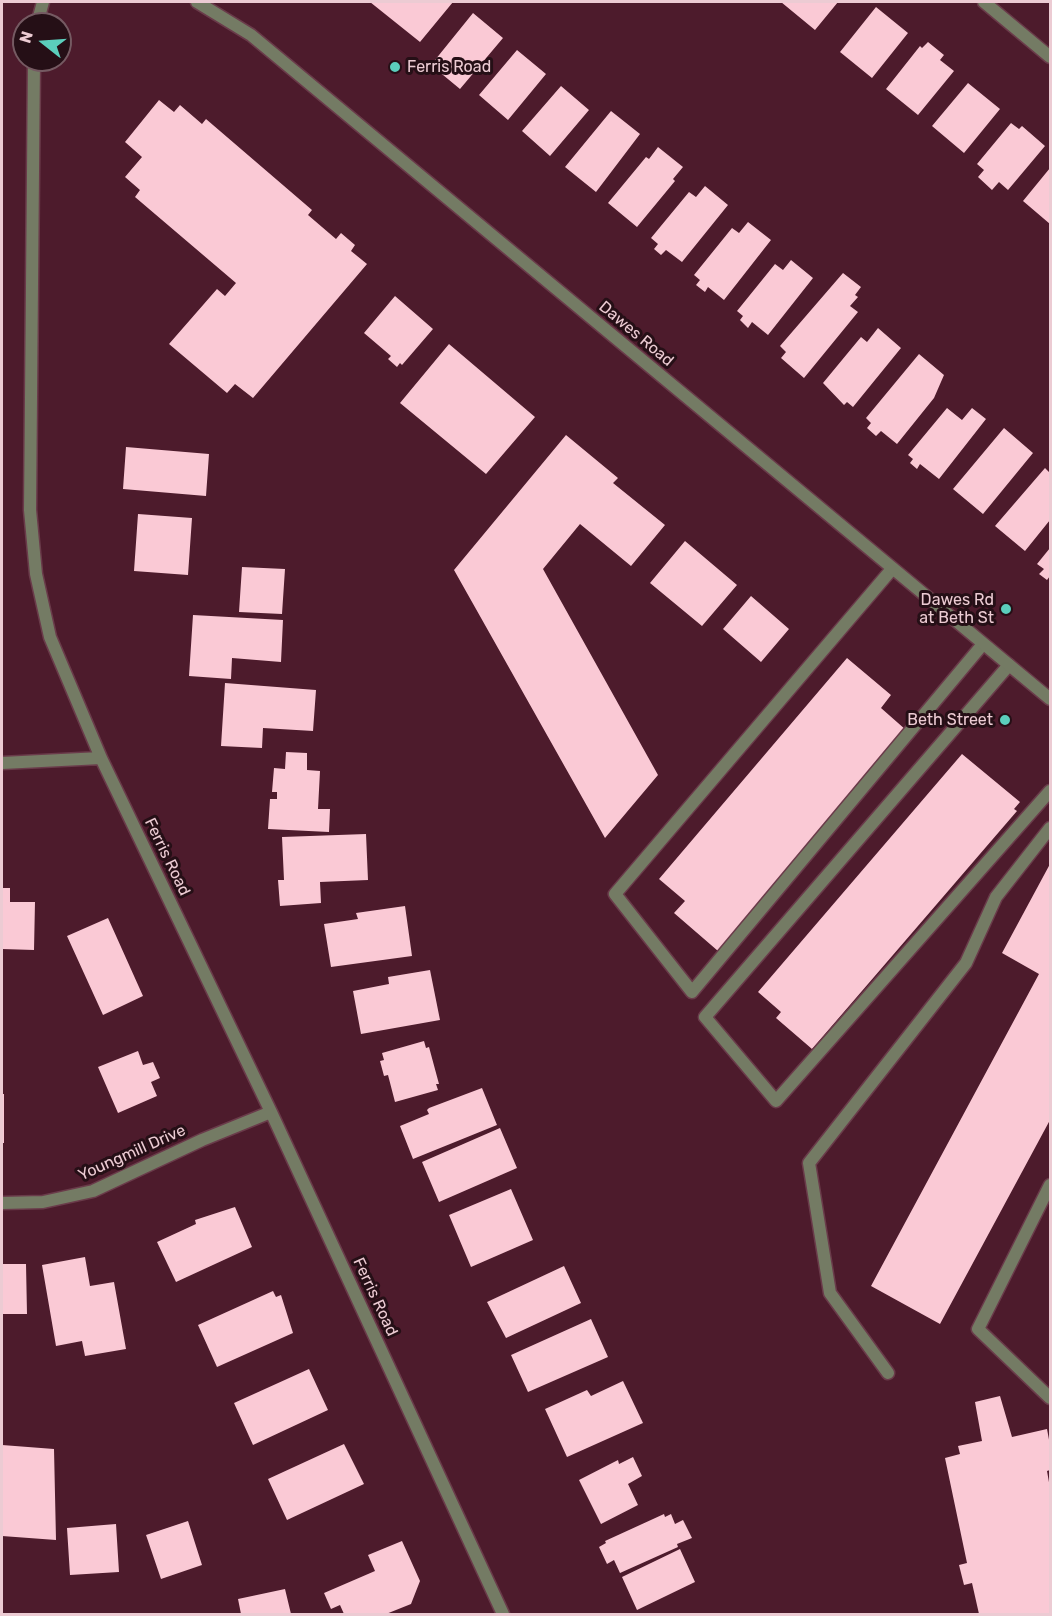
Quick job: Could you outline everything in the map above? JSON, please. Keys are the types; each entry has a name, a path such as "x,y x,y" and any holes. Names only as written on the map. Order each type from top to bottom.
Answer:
{"street":[{"name":"Dawes Road","path":"196,2 251,35 1050,699"},
{"path":"984,2 1050,57"},
{"name":"Ferris Road","path":"34,72 30,510 36,574 50,637 101,758 272,1112 503,1614"},
{"path":"892,568 615,894 692,992 983,644"},
{"path":"1009,665 705,1017 777,1101 1050,791"},
{"path":"2,763 101,758"},
{"path":"888,1373 830,1293 809,1163 966,963 996,897 1050,828"},
{"name":"Youngmill Drive","path":"2,1203 43,1202 93,1191 202,1140 272,1112"},
{"path":"1050,1185 978,1329 1050,1398"}],"building":[{"path":"370,2 453,2 420,42"},
{"path":"781,2 838,2 815,30"},
{"path":"876,7 908,33 872,78 840,52"},
{"path":"473,13 503,38 460,89 437,70 441,65 435,60"},
{"path":"928,42 944,55 940,60 954,71 918,115 886,89 920,46 922,48"},
{"path":"517,50 546,74 508,120 479,95"},
{"path":"968,83 1000,109 964,153 932,126"},
{"path":"561,86 589,110 550,156 522,131"},
{"path":"159,100 174,112 180,105 202,124 206,119 312,210 308,215 336,239 341,233 355,245 351,251 367,264 253,398 235,384 227,393 169,344 217,289 225,296 236,283 135,197 140,190 125,177 142,157 125,142"},
{"path":"611,111 640,134 596,192 565,167"},
{"path":"1011,123 1019,129 1022,126 1045,146 1008,190 999,182 992,190 978,177 984,170 977,164"},
{"path":"658,147 683,167 673,179 675,181 637,227 608,203 646,157 649,159"},
{"path":"1050,168 1050,224 1023,201"},
{"path":"705,186 728,205 682,262 666,250 661,255 654,249 658,244 651,238 689,192 696,197"},
{"path":"748,222 771,240 724,300 708,287 705,292 696,285 700,280 694,275 732,228 739,233"},
{"path":"791,260 813,278 768,335 752,322 748,328 740,320 743,316 737,311 775,264 783,270"},
{"path":"843,273 861,287 855,295 858,297 850,306 858,312 804,378 781,358 786,352 780,346"},
{"path":"395,296 433,329 402,365 400,363 397,367 388,359 391,356 364,333"},
{"path":"878,328 901,348 853,407 847,402 844,405 823,383 861,337 867,342"},
{"path":"449,344 535,417 486,474 400,403"},
{"path":"919,354 944,375 934,398 897,444 881,431 876,436 867,428 871,423 866,418"},
{"path":"947,408 962,420 972,408 986,419 939,479 920,464 917,469 910,463 913,459 908,455"},
{"path":"1004,428 1033,453 983,514 953,489"},
{"path":"566,435 618,478 613,483 665,525 631,566 580,524 543,569 658,775 605,838 454,570"},
{"path":"126,447 209,454 206,496 123,489"},
{"path":"1045,468 1050,473 1050,520 1025,551 995,526"},
{"path":"138,514 192,518 188,575 134,571"},
{"path":"685,541 737,585 702,626 650,583"},
{"path":"1050,548 1050,576 1047,580 1039,574 1044,569 1037,564"},
{"path":"242,567 285,569 282,614 239,612"},
{"path":"751,596 789,629 761,662 723,629"},
{"path":"193,615 283,620 281,662 232,658 231,679 189,676"},
{"path":"847,658 891,695 881,708 906,730 902,738 718,951 674,913 685,901 659,879"},
{"path":"225,683 316,690 313,731 263,728 262,748 221,746"},
{"path":"286,752 307,753 307,770 320,771 318,809 330,809 329,832 268,829 270,799 277,799 277,792 272,792 274,768 285,769"},
{"path":"962,754 1020,802 1014,809 1017,811 812,1049 776,1018 781,1012 758,992"},
{"path":"366,834 368,880 320,882 321,903 280,906 278,880 284,880 282,837"},
{"path":"1050,864 1050,1120 940,1324 871,1286 1039,974 1002,953"},
{"path":"2,888 10,888 10,902 35,902 34,950 2,949"},
{"path":"405,906 412,956 331,967 324,924 358,919 356,913"},
{"path":"108,918 143,996 103,1015 67,936"},
{"path":"430,970 440,1020 361,1034 353,991 389,984 388,977"},
{"path":"424,1041 426,1048 429,1047 439,1084 436,1084 438,1090 395,1102 388,1075 384,1076 380,1061 384,1060 382,1053"},
{"path":"138,1051 143,1065 153,1062 160,1078 151,1082 157,1096 118,1113 98,1067"},
{"path":"482,1088 497,1125 413,1159 400,1126 429,1114 427,1110 429,1108"},
{"path":"2,1094 4,1094 4,1143 2,1143"},
{"path":"500,1128 517,1168 439,1202 422,1162"},
{"path":"511,1189 533,1240 471,1267 449,1215"},
{"path":"235,1207 252,1247 176,1282 157,1242 196,1224 195,1220"},
{"path":"85,1257 90,1286 114,1282 126,1349 85,1356 82,1341 56,1346 42,1265"},
{"path":"2,1264 26,1264 27,1314 2,1314"},
{"path":"564,1266 581,1303 506,1338 487,1302"},
{"path":"273,1291 276,1297 281,1295 293,1333 217,1367 198,1325"},
{"path":"591,1319 608,1357 528,1392 511,1355"},
{"path":"309,1369 328,1410 253,1445 234,1403"},
{"path":"623,1381 643,1423 567,1457 545,1409 587,1390 591,1396"},
{"path":"1000,1396 1012,1437 1047,1429 1050,1445 1050,1470 1047,1471 1050,1488 1050,1614 979,1614 972,1583 964,1585 959,1565 967,1563 945,1458 960,1454 958,1446 982,1441 975,1402"},
{"path":"344,1444 364,1484 287,1520 268,1479"},
{"path":"2,1445 54,1449 56,1540 2,1536"},
{"path":"633,1457 642,1476 628,1484 638,1505 601,1524 579,1480 618,1460 619,1464"},
{"path":"664,1514 665,1517 671,1514 675,1524 683,1520 692,1538 677,1544 678,1547 620,1573 614,1560 607,1564 599,1547 606,1543 605,1541"},
{"path":"188,1521 202,1565 161,1579 146,1535"},
{"path":"116,1524 119,1572 70,1575 67,1528"},
{"path":"402,1541 420,1581 411,1604 386,1614 344,1614 340,1605 331,1609 324,1593 375,1571 368,1555"},
{"path":"680,1549 695,1582 637,1610 622,1577"},
{"path":"285,1589 291,1614 241,1614 238,1599"}],"place":[{"name":"Ferris Road","path":"395,67"},
{"name":"Dawes Rd at Beth St","path":"1006,609"},
{"name":"Beth Street","path":"1005,720"}]}
